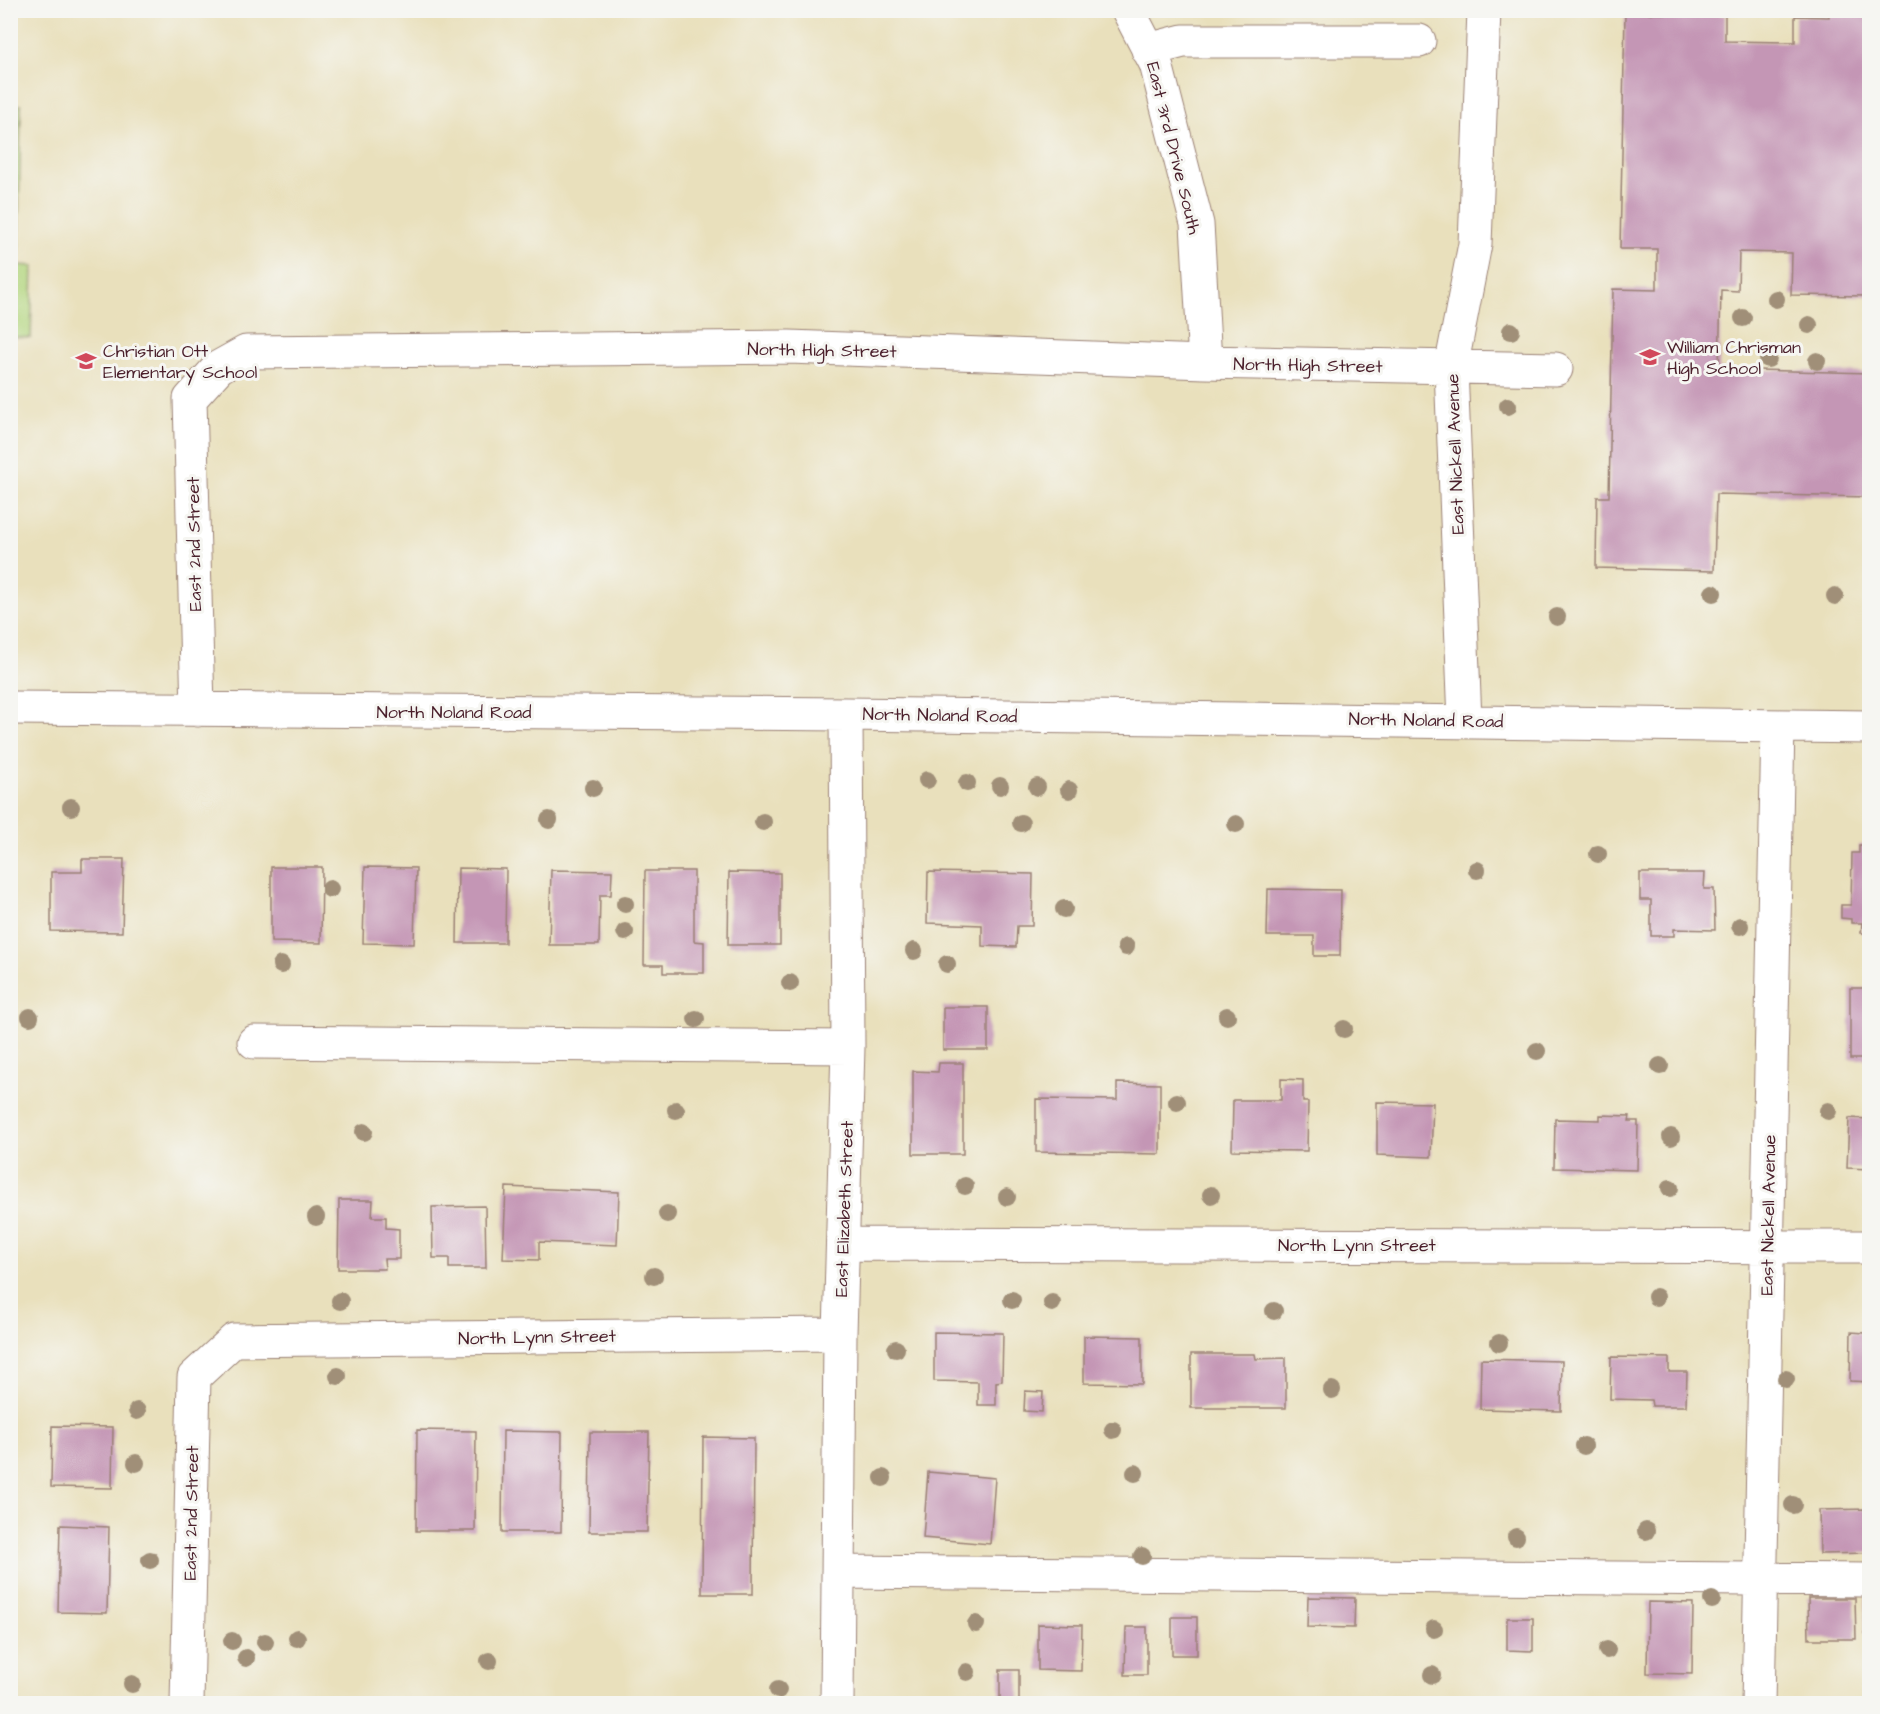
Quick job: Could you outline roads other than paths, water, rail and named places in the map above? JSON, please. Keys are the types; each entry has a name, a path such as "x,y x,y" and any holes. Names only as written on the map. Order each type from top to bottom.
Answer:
{"street":[{"name":"East 3rd Drive South","path":"1128,10 1156,64 1197,224 1205,363"},
{"name":"East Nickell Avenue","path":"1465,721 1451,368 1475,244 1484,10"},
{"path":"1148,50 1184,41 1419,41"},
{"name":"North High Street","path":"204,384 219,367 246,352 789,347 1205,363 1556,369"},
{"name":"East 2nd Street","path":"198,710 190,399 204,384"},
{"name":"North Noland Road","path":"10,708 846,714 1869,727"},
{"name":"East Elizabeth Street","path":"837,1704 840,1334 848,1047 846,714"},
{"name":"East Nickell Avenue","path":"1758,1704 1778,726"},
{"path":"254,1042 848,1047"},
{"name":"North Lynn Street","path":"844,1244 1869,1247"},
{"name":"North Lynn Street","path":"234,1340 840,1334"},
{"name":"East 2nd Street","path":"187,1704 195,1377 234,1340"},
{"path":"838,1572 1869,1580"}],"place":[{"name":"William Chrisman High School","path":"1650,357"},
{"name":"Christian Ott Elementary School","path":"86,361"}]}
